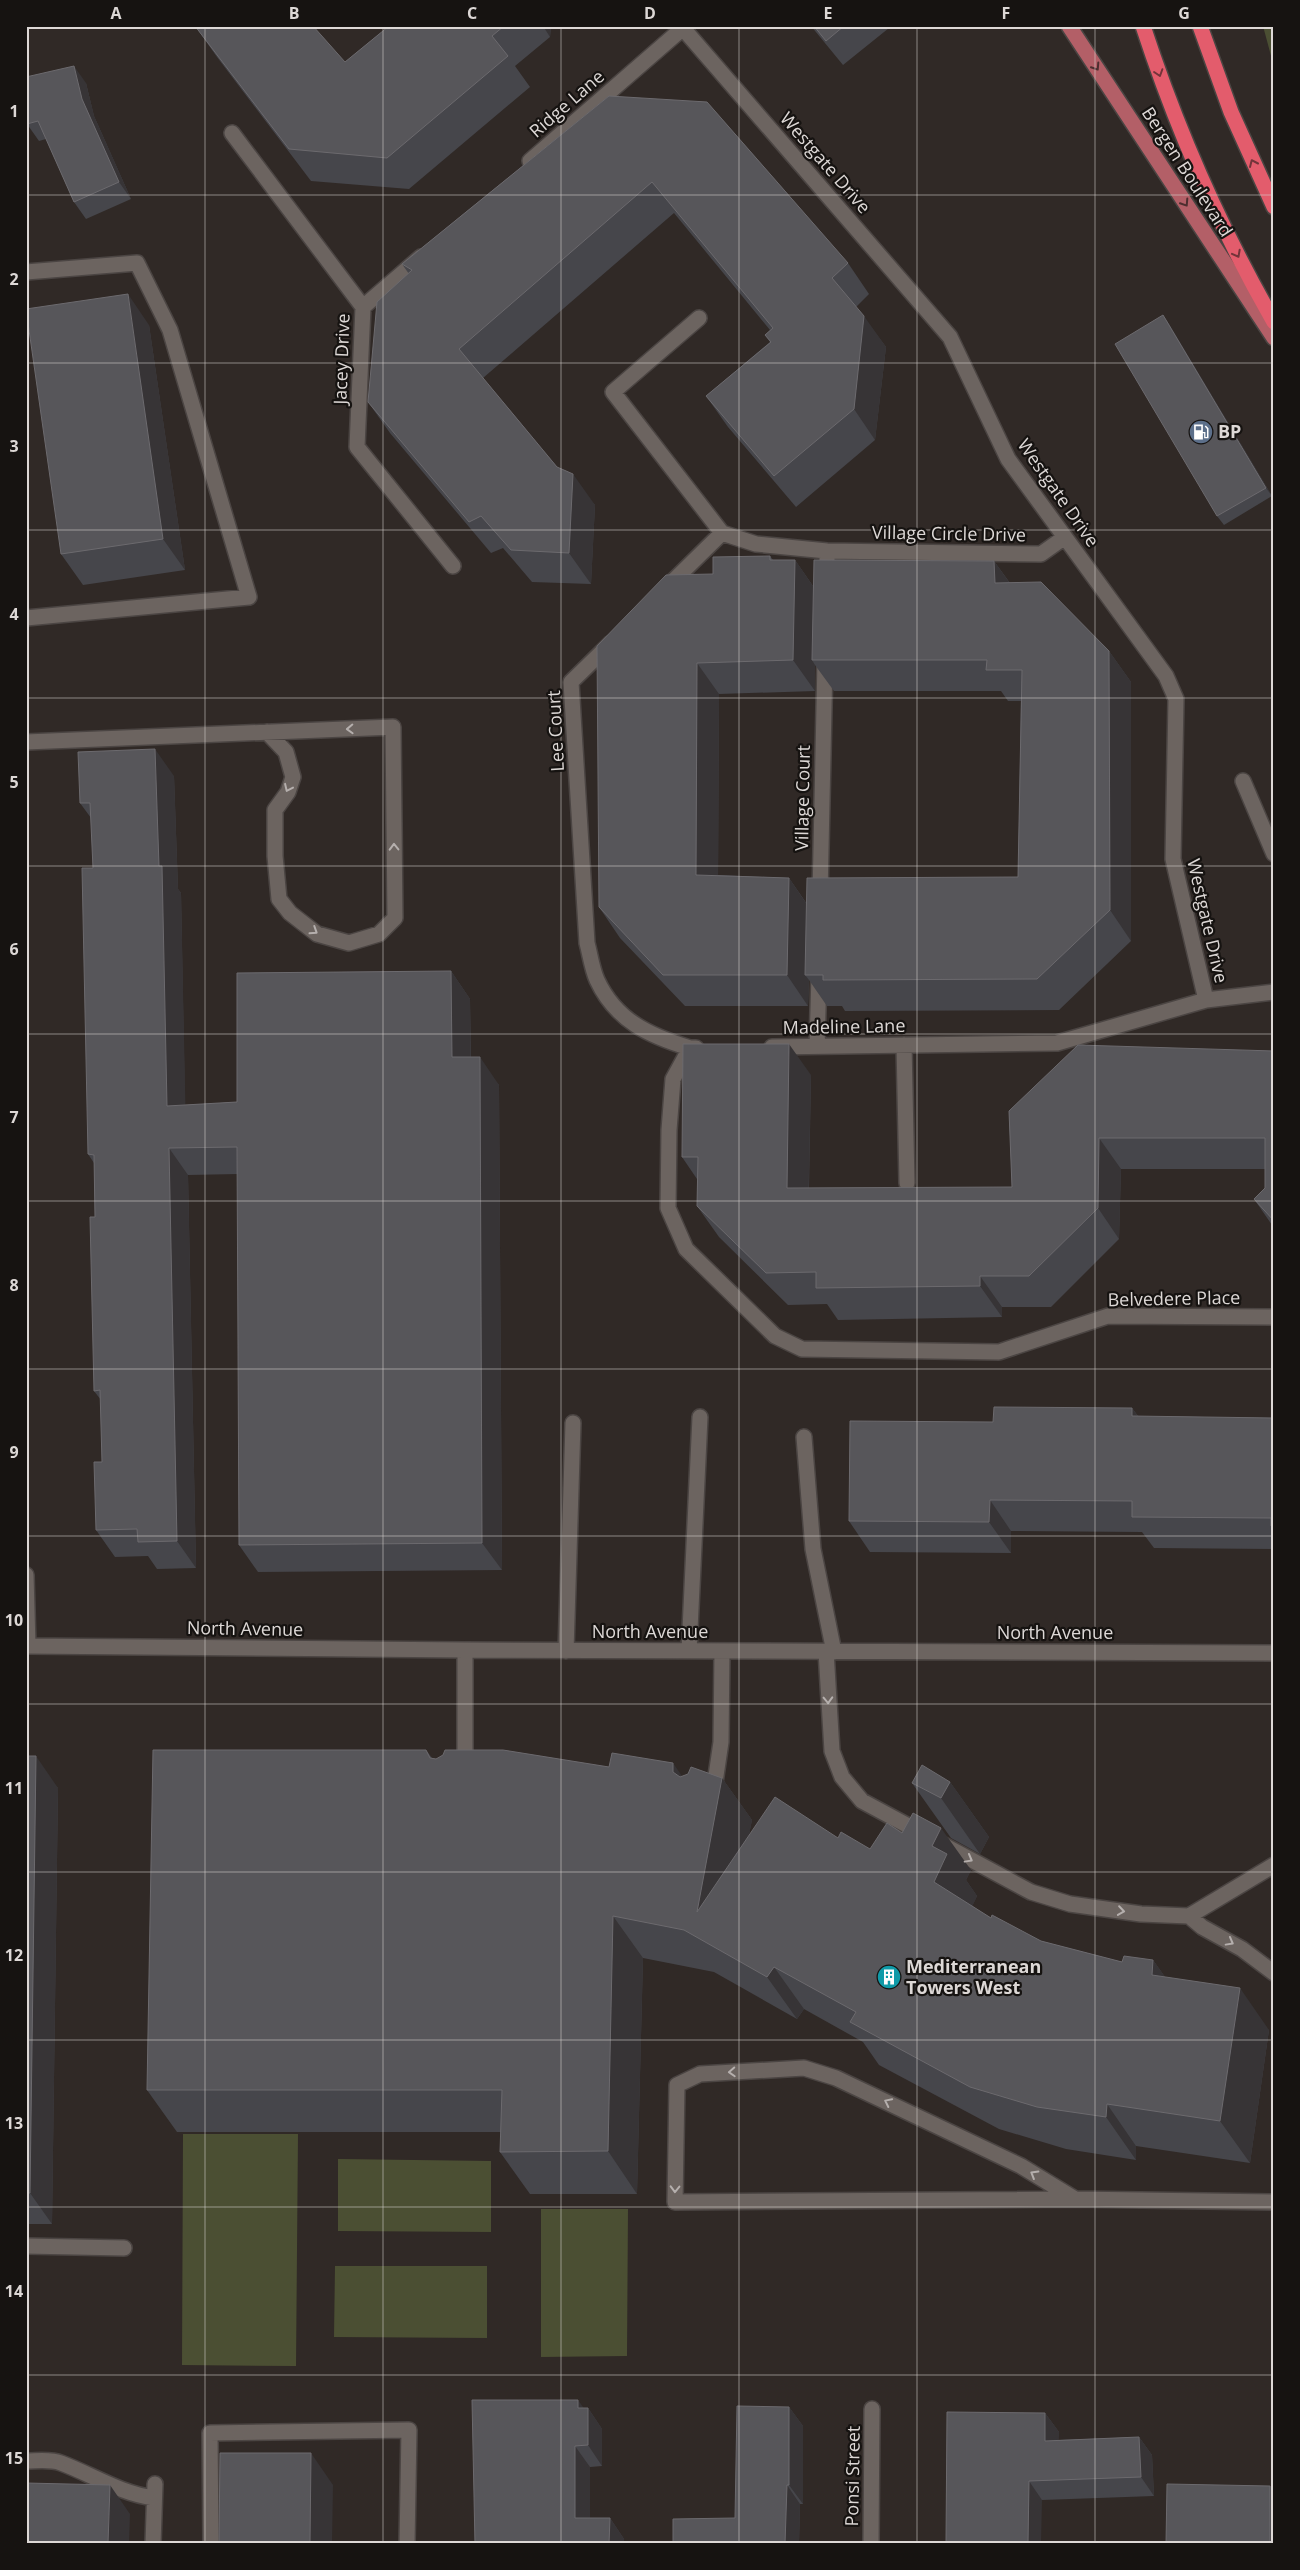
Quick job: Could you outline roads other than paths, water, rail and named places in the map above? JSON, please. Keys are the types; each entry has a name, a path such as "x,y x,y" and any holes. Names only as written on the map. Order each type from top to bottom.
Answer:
{"highway":[{"path":"1143,26 1162,84 1191,158 1225,231 1274,322"},
{"path":"1200,26 1231,112 1274,207"}],"main road":[{"name":"Bergen Boulevard","path":"1070,26 1274,338"}],"street":[{"name":"Ridge Lane","path":"519,171 682,27"},
{"name":"Westgate Drive","path":"682,27 950,337 1008,459 1166,676 1176,699 1173,859 1206,1000"},
{"name":"Jacey Drive","path":"232,133 363,307 357,448 453,566"},
{"path":"363,307 430,248"},
{"path":"26,272 137,263 170,330 249,597 26,618"},
{"path":"699,318 613,392 722,533 756,544 828,550 827,590"},
{"path":"653,601 722,533"},
{"name":"Village Circle Drive","path":"828,550 1041,554 1066,538"},
{"name":"Lee Court","path":"619,635 571,682 587,943 597,980 621,1014 654,1037 690,1048"},
{"name":"Village Court","path":"820,907 825,650"},
{"path":"26,742 267,732 393,727 395,918 379,934 349,942 317,934 290,913 279,898 275,856 275,810 288,792 293,777 286,752 267,732"},
{"path":"1242,780 1274,854"},
{"path":"817,1046 819,957"},
{"name":"Madeline Lane","path":"759,1047 1057,1043 1206,1000 1274,992"},
{"path":"904,1045 907,1182"},
{"path":"690,1048 710,1048"},
{"name":"Belvedere Place","path":"690,1048 673,1078 669,1130 668,1208 686,1249 775,1336 802,1349 999,1352 1108,1316 1274,1317"},
{"path":"689,1651 700,1417"},
{"path":"566,1651 573,1423"},
{"path":"804,1437 813,1550 830,1651 832,1751 842,1778 862,1801 1031,1892 1070,1904 1141,1914 1189,1916 1274,1865"},
{"path":"26,1574 27,1646"},
{"name":"North Avenue","path":"27,1646 566,1651 1274,1652"},
{"path":"465,1650 465,1783"},
{"path":"711,1810 721,1742 722,1651"},
{"path":"1189,1916 1202,1927 1242,1949 1274,1973"},
{"path":"1075,2199 1021,2166 836,2078 804,2068 700,2074 677,2085 675,2202 1075,2199 1274,2202"},
{"path":"26,2246 124,2248"},
{"name":"Ponsi Street","path":"871,2544 872,2409"},
{"path":"211,2544 210,2433 409,2430 407,2544"},
{"path":"26,2461 59,2462 135,2496 155,2491 154,2544"}],"place":[{"name":"BP","path":"1201,432"},
{"name":"Mediterranean Towers West","path":"889,1977"}]}
